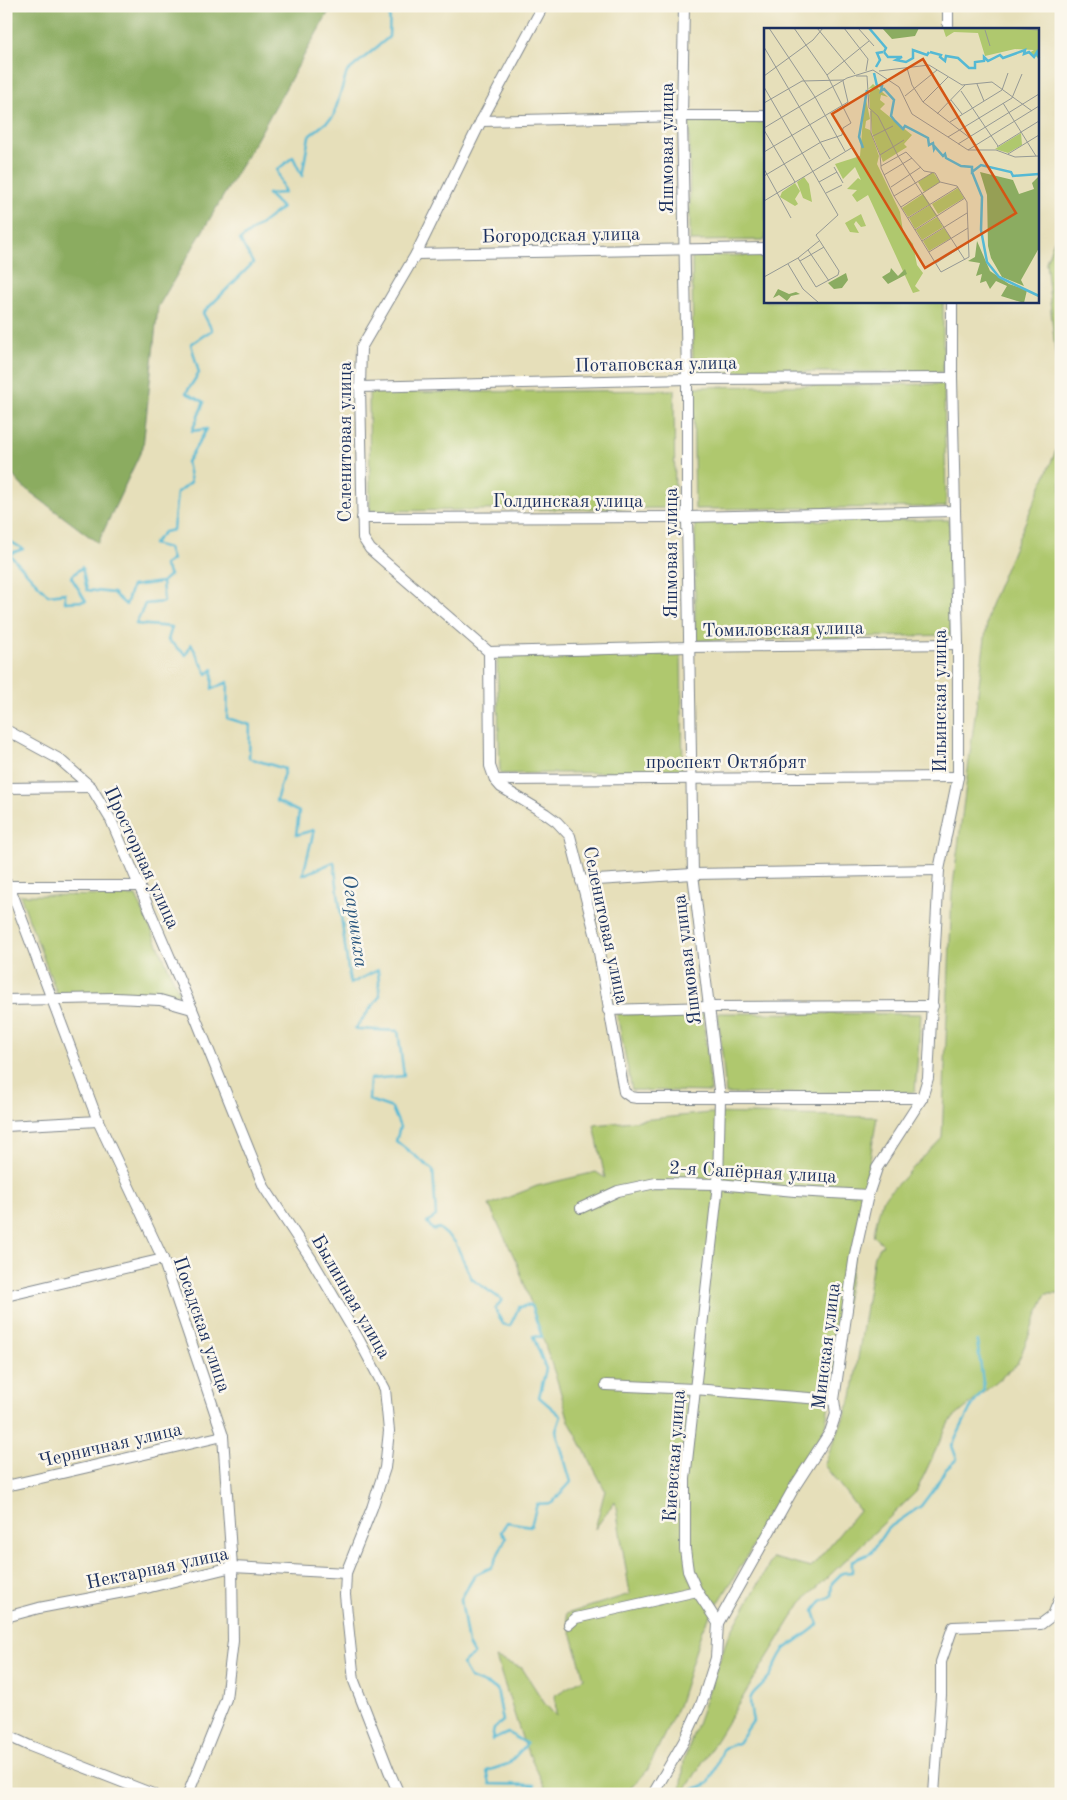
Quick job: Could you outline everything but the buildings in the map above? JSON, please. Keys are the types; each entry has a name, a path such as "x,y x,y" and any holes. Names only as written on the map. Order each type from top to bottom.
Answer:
{"street":[{"name":"Селенитовая улица","path":"489,652 370,549 363,538 361,348 416,254 481,121 543,6"},
{"name":"Яшмовая улица","path":"684,6 682,116 688,379 687,517 693,874 720,1098"},
{"path":"948,6 948,28"},
{"path":"481,121 764,116"},
{"name":"Богородская улица","path":"416,254 764,248"},
{"name":"Ильинская улица","path":"922,1098 928,1078 939,870 958,777 958,644 952,302"},
{"name":"Потаповская улица","path":"360,387 688,379 952,378"},
{"name":"Голдинская улица","path":"362,518 687,517 955,511"},
{"name":"Томиловская улица","path":"489,652 689,647 958,644"},
{"path":"489,652 490,766 495,780"},
{"name":"Просторная улица","path":"6,730 59,759 91,787 111,820 192,1009"},
{"name":"проспект Октябрят","path":"495,780 958,777"},
{"name":"Селенитовая улица","path":"495,780 501,786 557,822 570,836 597,942 624,1092 631,1097 637,1098 720,1098"},
{"path":"6,788 91,787"},
{"path":"581,881 693,874 939,870"},
{"path":"7,886 140,886"},
{"name":"Посадская улица","path":"7,886 98,1121 163,1259 222,1436 232,1567 233,1641 226,1698 188,1794"},
{"path":"6,1000 115,998 160,1000 192,1009"},
{"path":"608,1010 709,1007 933,1006"},
{"name":"Былинная улица","path":"192,1009 264,1187 312,1260 358,1338 385,1389 388,1431 385,1468 372,1508 346,1573 345,1595 354,1681 388,1771 399,1794"},
{"path":"720,1098 922,1098"},
{"name":"Киевская улица","path":"718,1623 697,1591 688,1571 685,1548 684,1479 718,1184 720,1098"},
{"name":"Минская улица","path":"718,1623 796,1486 830,1432 836,1414 834,1400 855,1254 868,1195 877,1168 922,1098"},
{"path":"6,1126 98,1121"},
{"name":"2-я Сапёрная улица","path":"581,1208 618,1191 656,1183 718,1184 795,1192 868,1195"},
{"path":"6,1296 163,1259"},
{"path":"606,1385 694,1389 834,1400"},
{"name":"Черничная улица","path":"6,1486 222,1436"},
{"name":"Нектарная улица","path":"6,1617 39,1608 150,1587 232,1567 346,1573"},
{"path":"570,1624 576,1618 697,1591"},
{"path":"934,1794 941,1695 941,1662 953,1627 1040,1624 1053,1615 1061,1596"},
{"path":"654,1794 684,1741 702,1702 716,1658 718,1623"},
{"path":"6,1735 153,1794"}],"green space":[{"path":"6,6 332,6 158,307 143,447 98,543 22,486 6,468"},
{"path":"689,122 764,122 764,240 690,241"},
{"path":"1061,222 1061,409 1046,262"},
{"path":"764,255 764,302 943,302 943,372 693,372 692,256"},
{"path":"944,384 946,507 695,509 693,387"},
{"path":"674,390 675,508 370,511 369,393"},
{"path":"1061,439 1061,1294 1046,1294 1017,1364 949,1422 916,1492 801,1603 683,1794 681,1794 684,1760 727,1639 773,1558 811,1568 859,1510 824,1465 852,1397 874,1255 883,1244 873,1235 882,1200 942,1138 952,893 989,607"},
{"path":"949,520 951,635 695,641 695,521"},
{"path":"681,654 683,771 500,774 497,657"},
{"path":"20,895 136,896 180,994 57,994"},
{"path":"718,1013 921,1014 915,1092 726,1094"},
{"path":"617,1014 703,1014 711,1092 632,1090"},
{"path":"709,1113 877,1117 825,1428 702,1630 678,1706 647,1771 625,1794 548,1794 523,1741 496,1658 522,1668 545,1704 556,1716 555,1695 584,1678 566,1614 630,1594 615,1501 595,1529 605,1490 569,1421 517,1263 489,1205 537,1186 596,1172 605,1178 594,1125"}],"waterway":[{"path":"162,582 170,575 164,565 172,560 168,548 153,544 164,532 173,530 177,493 191,482 187,462 207,429 192,431 204,402 186,393 199,373 191,344 212,330 203,313 253,263 240,240 282,208 268,194 285,193 277,170 293,157 302,176 309,136 333,117 347,72 389,37 390,9 394,6"},
{"name":"Огаршиха","path":"6,539 23,549 9,554 48,595 65,593 65,602 86,601 71,577 82,567 87,590 113,593 126,605 132,586 162,582 164,602 145,604 136,624 172,627 168,640 186,655 191,644 207,674 213,669 212,689 228,682 227,718 250,725 249,758 285,769 276,801 299,812 296,835 314,830 303,875 334,862 350,984 378,970 380,996 355,1029 398,1031 404,1076 370,1079 369,1100 392,1108 400,1127 396,1141 433,1170 436,1216 427,1222 433,1230 439,1228 455,1242 472,1279 502,1300 495,1309 503,1324 510,1326 519,1307 531,1305 542,1337 533,1336 546,1369 539,1397 561,1416 556,1431 571,1482 552,1503 537,1504 531,1526 507,1522 501,1532 506,1538 492,1567 475,1575 461,1599 468,1644 474,1655 462,1664 470,1678 497,1689 503,1721 494,1728 492,1740 508,1733 527,1744 508,1764 487,1771 490,1784 534,1785 536,1794"},
{"path":"684,1794 709,1783 724,1748 738,1743 753,1721 750,1704 752,1695 769,1677 784,1650 818,1624 814,1611 821,1601 831,1596 832,1583 842,1573 852,1572 852,1561 871,1553 887,1529 921,1506 945,1470 957,1459 952,1446 970,1409 984,1389 977,1341"}]}
